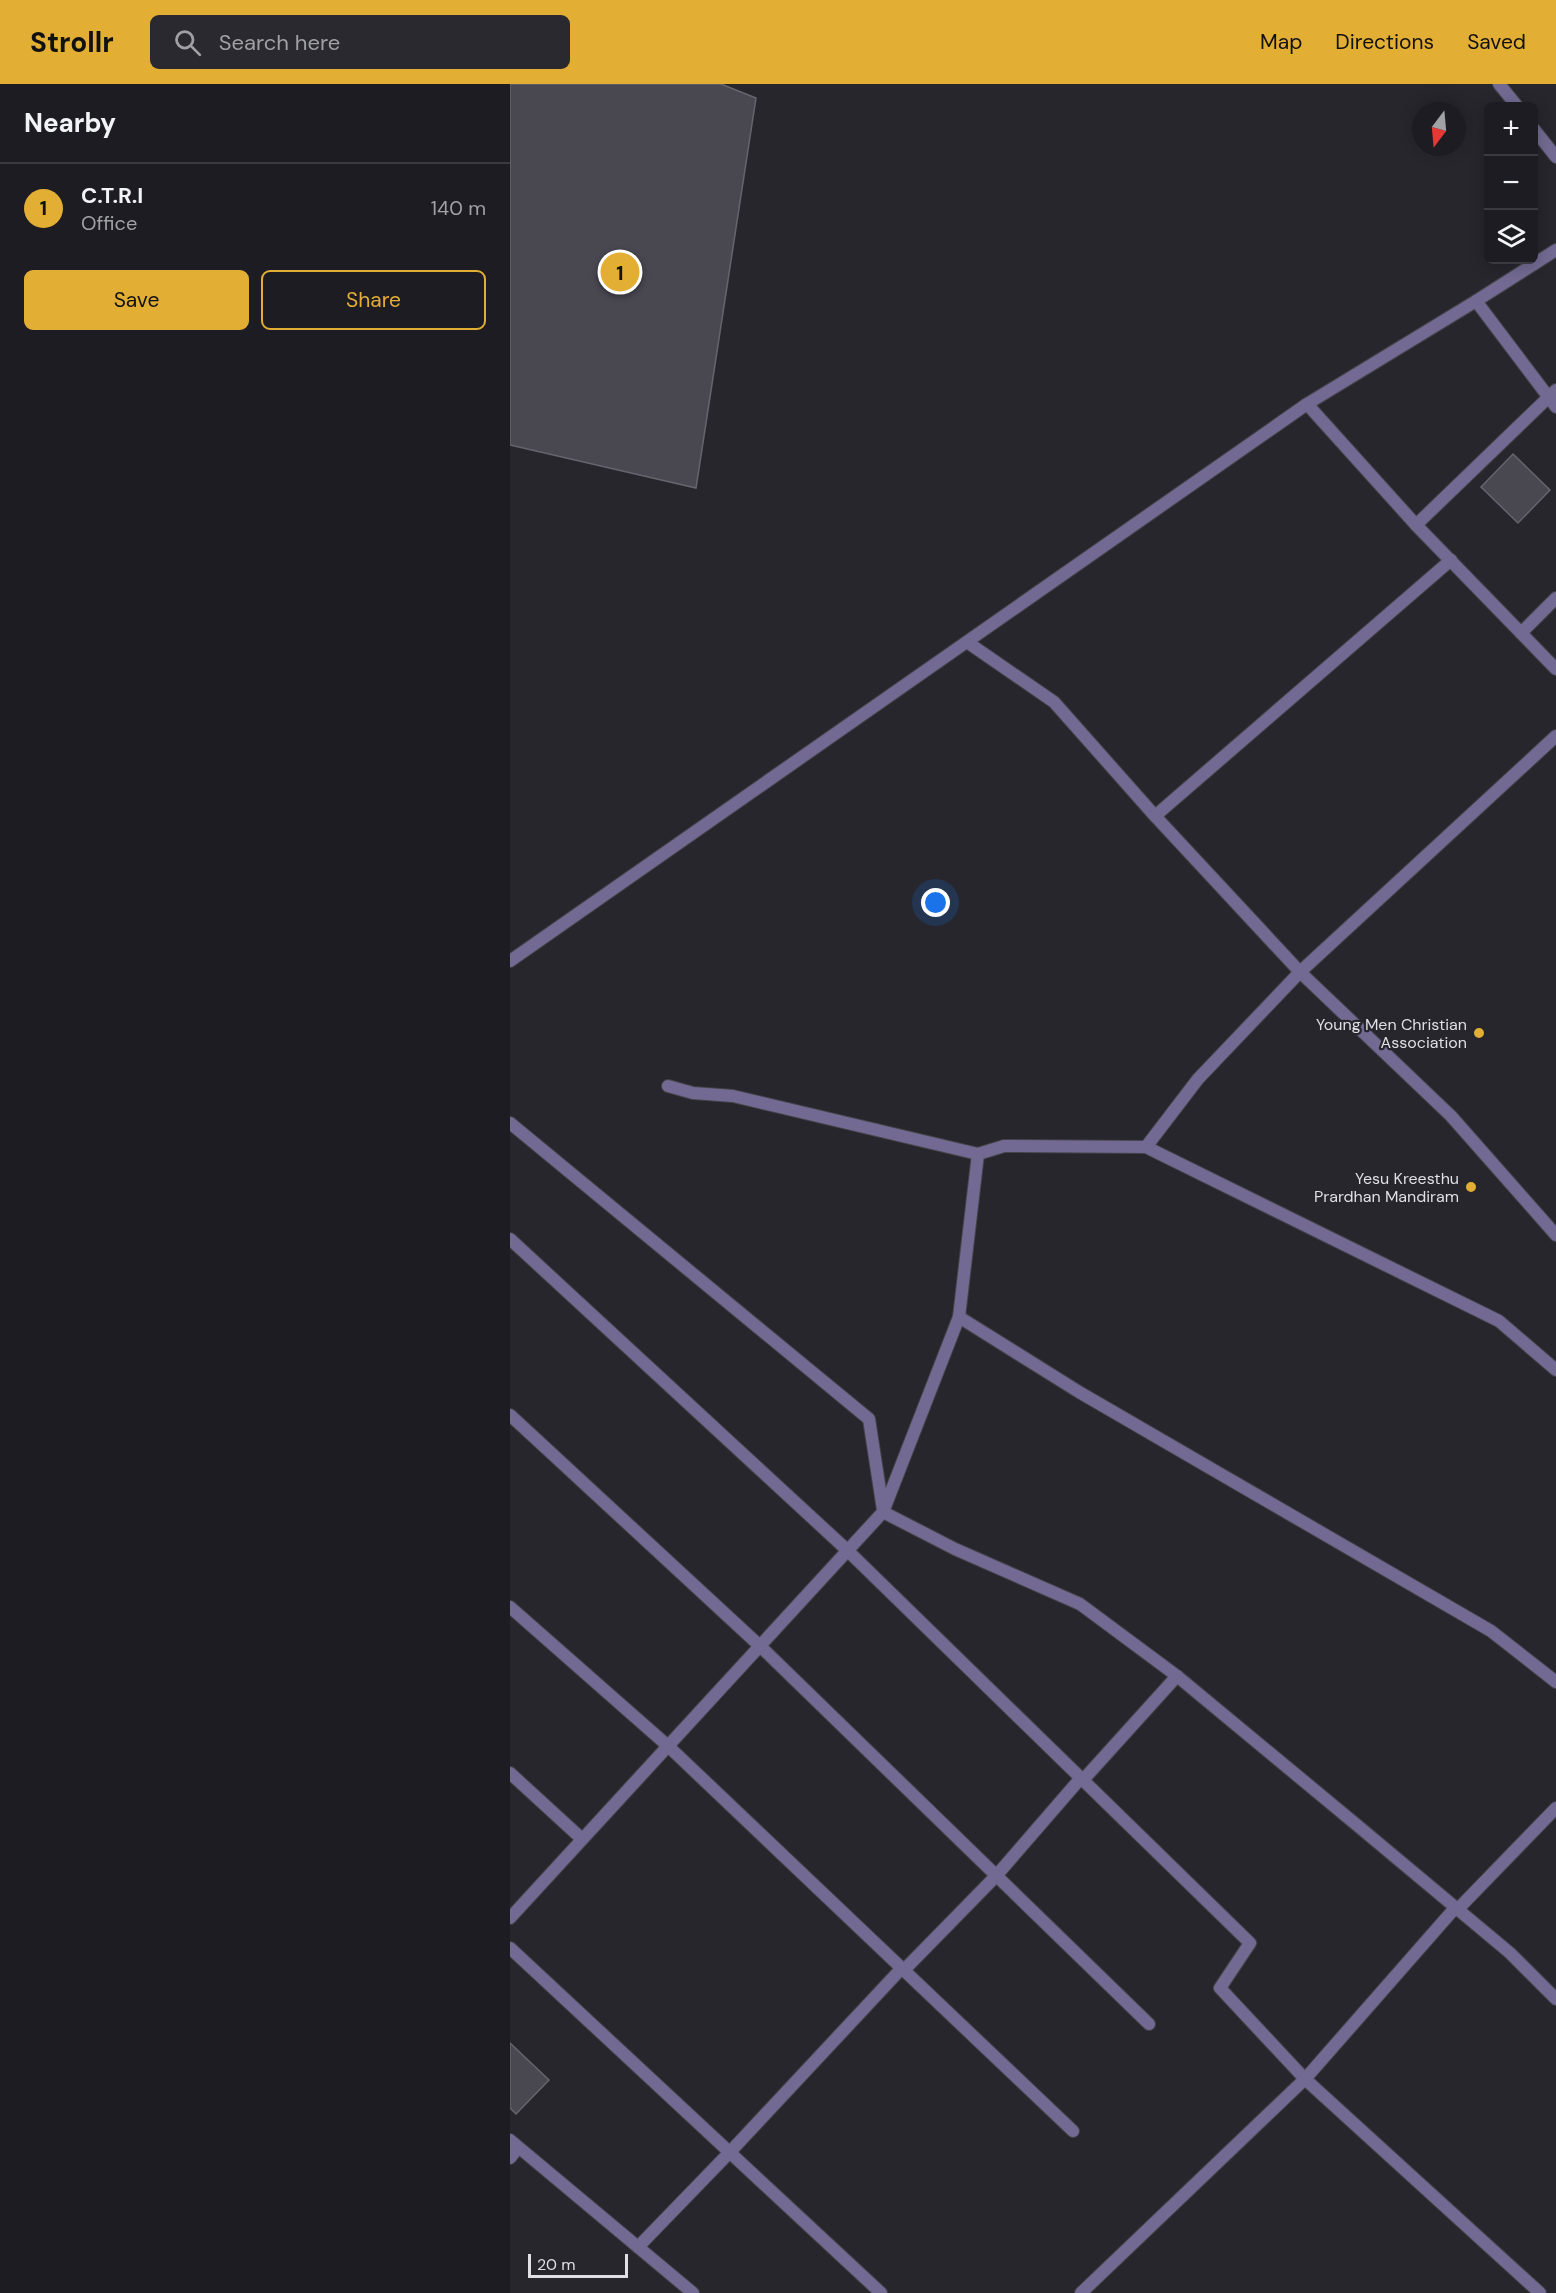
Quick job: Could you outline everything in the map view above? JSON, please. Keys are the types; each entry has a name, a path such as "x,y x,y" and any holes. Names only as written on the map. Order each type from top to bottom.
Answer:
{"street":[{"path":"1499,84 1514,102"},
{"path":"1538,134 1556,157"},
{"path":"510,961 1307,404 1556,250"},
{"path":"1416,525 1554,398 1476,301"},
{"path":"1307,404 1416,525 1556,669"},
{"path":"1155,816 1451,560"},
{"path":"1521,633 1556,598"},
{"path":"967,642 1054,702 1155,816 1300,972 1451,1116 1556,1235"},
{"path":"1146,1147 1198,1079 1300,972 1556,736"},
{"path":"668,1086 693,1093 734,1096 978,1154 1004,1146 1146,1147 1499,1321 1556,1370"},
{"path":"510,1123 869,1419 883,1512"},
{"path":"510,1918 883,1512 959,1317 978,1154"},
{"path":"510,1239 848,1550 1250,1942 1220,1988 1305,2079 1540,2293"},
{"path":"959,1317 1079,1392 1491,1631 1556,1682"},
{"path":"510,1415 760,1646 1149,2024"},
{"path":"883,1512 955,1549 1080,1604 1177,1676 1458,1909 1510,1953 1556,1999"},
{"path":"510,1607 668,1746 1073,2131"},
{"path":"638,2247 901,1969 904,1970 996,1876 1080,1779 1083,1780 1177,1676"},
{"path":"510,1773 582,1839"},
{"path":"1081,2293 1305,2079 1455,1908 1458,1909 1556,1808"},
{"path":"510,1948 881,2293"},
{"path":"513,2149 693,2293"}],"building":[{"path":"510,84 721,84 756,98 696,488 510,445"},
{"path":"1513,454 1550,490 1518,523 1481,487"},
{"path":"510,2043 549,2080 516,2114 510,2108"}],"place":[{"name":"C.T.R.I","path":"620,272"},
{"name":"Young Men Christian Association","path":"1479,1033"},
{"name":"Yesu Kreesthu Prardhan Mandiram","path":"1471,1187"}]}
